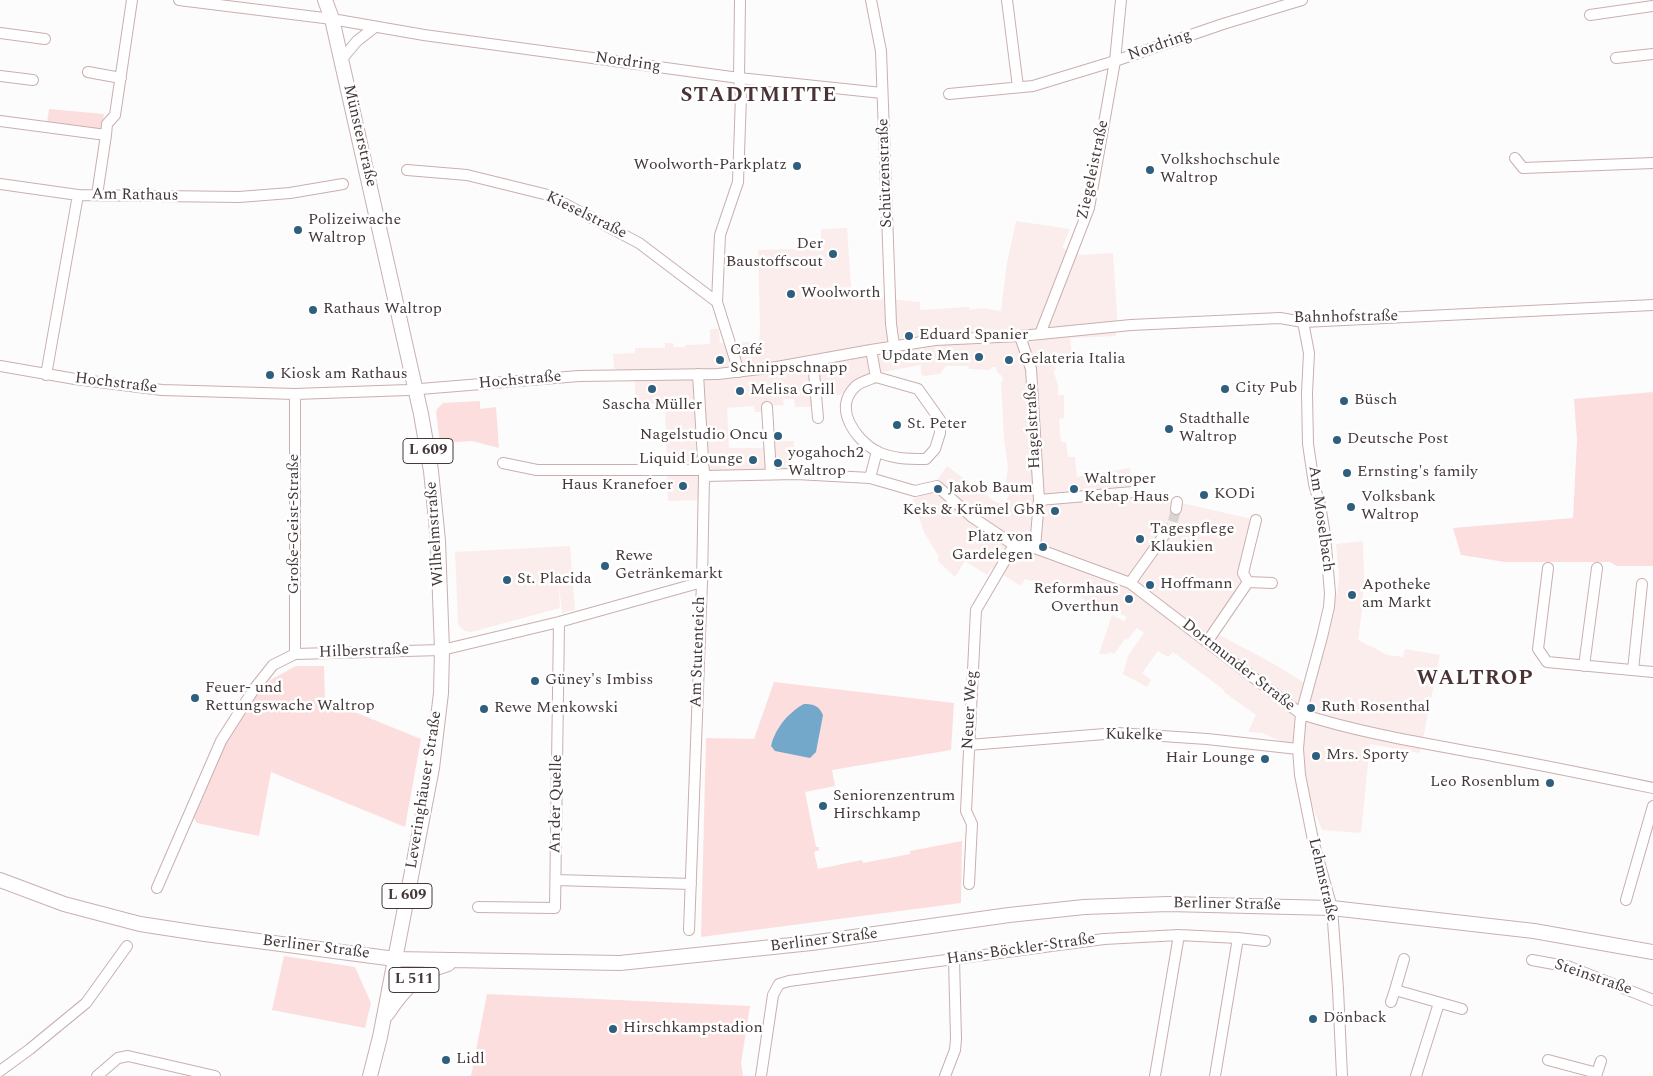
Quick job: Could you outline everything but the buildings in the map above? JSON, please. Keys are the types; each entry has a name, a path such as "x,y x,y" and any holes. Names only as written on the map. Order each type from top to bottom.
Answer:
{"main road":[{"name":"Münsterstraße","path":"325,0 332,19 416,389"},
{"name":"Wilhelmstraße","path":"416,389 434,497 438,541 442,650"},
{"name":"Leveringhäuser Straße","path":"370,1076 383,1020 432,768 441,693 442,650"},
{"name":"Berliner Straße","path":"0,880 64,904 140,924 395,959 629,962 811,943 1009,915 1084,907 1168,904 1332,908 1534,931 1653,952"},
{"name":"L 511","path":"383,1020 399,996 416,978 434,968 460,961"}],"street":[{"path":"97,195 108,124 116,115 132,0"},
{"name":"Nordring","path":"179,0 221,3 424,35 739,78 882,93"},
{"path":"739,372 717,302 720,235 738,182 741,96 739,78 740,0"},
{"name":"Schützenstraße","path":"871,0 881,51 890,324 894,346"},
{"path":"1007,0 1018,88"},
{"name":"Ziegeleistraße","path":"1040,334 1089,208 1115,61 1121,0"},
{"name":"Nordring","path":"949,94 1033,86 1302,0"},
{"path":"1652,0 1653,10"},
{"path":"1590,15 1653,6"},
{"path":"341,60 357,41 375,27"},
{"path":"0,33 45,39"},
{"path":"1616,58 1653,54"},
{"path":"88,72 121,78"},
{"path":"0,76 33,80"},
{"path":"0,121 106,135"},
{"path":"1515,158 1523,168 1653,163"},
{"name":"Kieselstraße","path":"407,170 467,175 548,195 639,243 717,302"},
{"path":"0,184 78,195"},
{"name":"Am Rathaus","path":"46,375 78,195 239,197 290,193 343,184"},
{"name":"Bahnhofstraße","path":"1040,334 1123,326 1280,318 1303,322 1653,305"},
{"name":"Am Moselbach","path":"1301,714 1322,637 1329,607 1330,593 1325,535 1308,444 1310,353 1303,322"},
{"name":"Hochstraße","path":"0,366 46,375 162,390 295,394 416,389 579,376 739,372 935,340 1040,334"},
{"name":"Hagelstraße","path":"1020,336 1031,370 1039,500 1036,548"},
{"path":"871,350 876,378"},
{"path":"813,361 818,418"},
{"name":"Am Stutenteich","path":"689,930 702,582 704,473 698,374"},
{"path":"876,378 918,389 940,420 940,433 935,449 926,459 901,459 876,451 853,430 847,417 848,396 856,385 876,378"},
{"name":"Große-Geist-Straße","path":"295,394 295,654"},
{"path":"767,407 771,474"},
{"path":"870,478 876,451"},
{"path":"503,463 538,470 771,474 870,478 915,492 938,486 972,517 1014,545"},
{"path":"1039,500 1133,492"},
{"path":"1248,582 1243,573 1256,520"},
{"path":"1130,583 1165,534"},
{"name":"Dortmunder Straße","path":"1014,545 1036,548 1130,583 1301,714 1392,738 1653,788"},
{"name":"Neuer Weg","path":"969,884 972,824 966,812 976,610 1014,545"},
{"path":"1548,568 1538,649 1547,662 1653,672"},
{"path":"1584,666 1597,568"},
{"name":"Hilberstraße","path":"157,888 221,741 254,689 273,664 295,654 442,650 559,622 702,582"},
{"path":"1248,582 1272,583"},
{"path":"1207,642 1248,582"},
{"path":"1633,670 1642,584"},
{"name":"An der Quelle","path":"478,907 555,908 559,622"},
{"name":"Lehmstraße","path":"1301,714 1298,749 1300,775 1313,840 1332,908 1342,1076"},
{"name":"Kukelke","path":"969,745 1117,733 1208,739 1298,749"},
{"path":"1626,900 1653,806"},
{"path":"556,880 690,884"},
{"path":"1156,1076 1179,935"},
{"name":"Hans-Böckler-Straße","path":"761,1076 773,995 779,984 789,981 1104,939 1179,935 1265,941"},
{"path":"1215,1076 1238,938"},
{"path":"0,1071 86,1003 127,946"},
{"path":"945,1076 956,1039 954,959"},
{"path":"1391,1002 1404,960"},
{"name":"Steinstraße","path":"1532,960 1570,967 1653,1000"},
{"path":"1395,990 1462,1010"},
{"path":"1416,1076 1439,1003"},
{"path":"97,1076 118,1058 128,1056 215,1076"},
{"path":"1548,1060 1597,1074 1601,1061"}],"shaded area":[{"path":"49,109 104,114 102,130 47,123"},
{"path":"1016,221 1070,229 1062,248 1079,255 1113,253 1117,315 1116,336 1070,338 1072,354 1052,357 1056,370 1053,370 1058,385 1058,395 1064,395 1064,418 1059,419 1061,442 1066,442 1068,457 1075,457 1077,477 1130,468 1133,492 1256,520 1243,573 1248,582 1214,632 1274,664 1308,685 1329,607 1337,593 1339,577 1336,544 1363,541 1364,575 1358,640 1388,655 1403,657 1405,649 1440,655 1420,753 1370,744 1361,833 1322,830 1300,775 1298,749 1262,733 1248,732 1256,715 1173,652 1168,657 1158,651 1142,673 1151,680 1147,687 1123,674 1128,656 1144,633 1137,628 1127,640 1125,639 1114,654 1110,652 1108,654 1099,654 1112,615 1124,621 1127,617 1111,609 1107,614 1100,611 1102,607 1095,600 1090,611 1083,608 1085,599 1081,598 1081,595 1061,591 1057,588 1025,579 1021,586 992,568 987,575 965,561 955,577 937,560 939,557 924,532 913,499 929,491 947,466 994,501 1004,505 1009,495 1004,493 1008,467 1004,438 1001,382 1003,381 996,367 991,367 991,370 969,369 968,366 946,366 940,374 924,376 921,374 921,365 882,372 854,384 840,395 821,396 812,407 795,407 794,399 783,399 784,405 762,406 762,412 755,412 754,406 727,408 729,448 762,448 776,441 794,441 793,472 707,472 706,500 668,501 665,404 635,403 635,380 614,368 613,354 635,353 635,348 665,348 665,343 673,343 674,347 710,344 710,329 719,329 720,343 759,342 758,250 821,248 821,229 847,228 852,298 882,297 920,302 920,310 969,307 970,310 981,308 1001,311 1007,263"},
{"path":"1653,392 1653,566 1617,566 1610,562 1505,562 1461,555 1453,528 1573,518 1577,440 1574,399"},
{"path":"480,401 480,409 496,407 499,448 472,441 440,443 437,409 443,403"},
{"name":"St. Placida","path":"570,546 575,610 562,613 558,576 560,608 471,632 465,631 460,627 458,623 455,552"},
{"path":"296,666 324,666 325,700 421,739 405,827 271,772 259,836 197,823 192,815 226,740 261,689 272,679"},
{"path":"774,682 954,703 951,750 832,770 835,786 805,792 816,847 819,847 819,850 814,852 818,869 862,860 863,863 910,854 910,851 962,841 961,903 701,937 706,738 754,739","holes":["797,708 823,715 813,756 778,728"]},
{"path":"284,956 355,967 371,1003 365,1028 272,1010"},
{"name":"Hirschkampstadion","path":"487,994 750,1006 741,1063 743,1076 471,1076"}],"water":[{"path":"804,704 816,706 823,715 816,752 810,758 775,751 771,746 779,727 793,711"}],"tunnel":[{"path":"1165,534 1172,525 1176,509"}],"place":[{"name":"Woolworth-Parkplatz","path":"797,166"},
{"name":"Volkshochschule Waltrop","path":"1150,170"},
{"name":"Polizeiwache Waltrop","path":"298,230"},
{"name":"Der Baustoffscout","path":"833,254"},
{"name":"Woolworth","path":"791,294"},
{"name":"Rathaus Waltrop","path":"313,310"},
{"name":"Eduard Spanier","path":"909,336"},
{"name":"Update Men","path":"979,357"},
{"name":"Café Schnippschnapp","path":"720,360"},
{"name":"Gelateria Italia","path":"1009,360"},
{"name":"Kiosk am Rathaus","path":"270,375"},
{"name":"Sascha Müller","path":"652,389"},
{"name":"City Pub","path":"1225,389"},
{"name":"Melisa Grill","path":"740,391"},
{"name":"Büsch","path":"1344,401"},
{"name":"St. Peter","path":"897,425"},
{"name":"Stadthalle Waltrop","path":"1169,429"},
{"name":"Nagelstudio Oncu","path":"778,436"},
{"name":"Deutsche Post","path":"1337,440"},
{"name":"Liquid Lounge","path":"753,460"},
{"name":"yogahoch2 Waltrop","path":"778,463"},
{"name":"Ernsting's family","path":"1347,473"},
{"name":"Haus Kranefoer","path":"683,486"},
{"name":"Jakob Baum","path":"938,489"},
{"name":"Waltroper Kebap Haus","path":"1074,489"},
{"name":"KODi","path":"1204,495"},
{"name":"Volksbank Waltrop","path":"1351,507"},
{"name":"Keks & Krümel GbR","path":"1055,511"},
{"name":"Tagespflege Klaukien","path":"1140,539"},
{"name":"Platz von Gardelegen","path":"1043,547"},
{"name":"Rewe Getränkemarkt","path":"605,566"},
{"name":"St. Placida","path":"507,580"},
{"name":"Hoffmann","path":"1150,585"},
{"name":"Apotheke am Markt","path":"1352,595"},
{"name":"Reformhaus Overthun","path":"1129,599"},
{"name":"Güney's Imbiss","path":"535,681"},
{"name":"Feuer- und Rettungswache Waltrop","path":"195,698"},
{"name":"Ruth Rosenthal","path":"1311,708"},
{"name":"Rewe Menkowski","path":"484,709"},
{"name":"Mrs. Sporty","path":"1316,756"},
{"name":"Hair Lounge","path":"1265,759"},
{"name":"Leo Rosenblum","path":"1550,783"},
{"name":"Seniorenzentrum Hirschkamp","path":"823,806"},
{"name":"Dönback","path":"1313,1019"},
{"name":"Hirschkampstadion","path":"613,1029"},
{"name":"Lidl","path":"446,1060"}],"district":[{"name":"STADTMITTE","path":"759,97"},
{"name":"WALTROP","path":"1475,680"}]}
